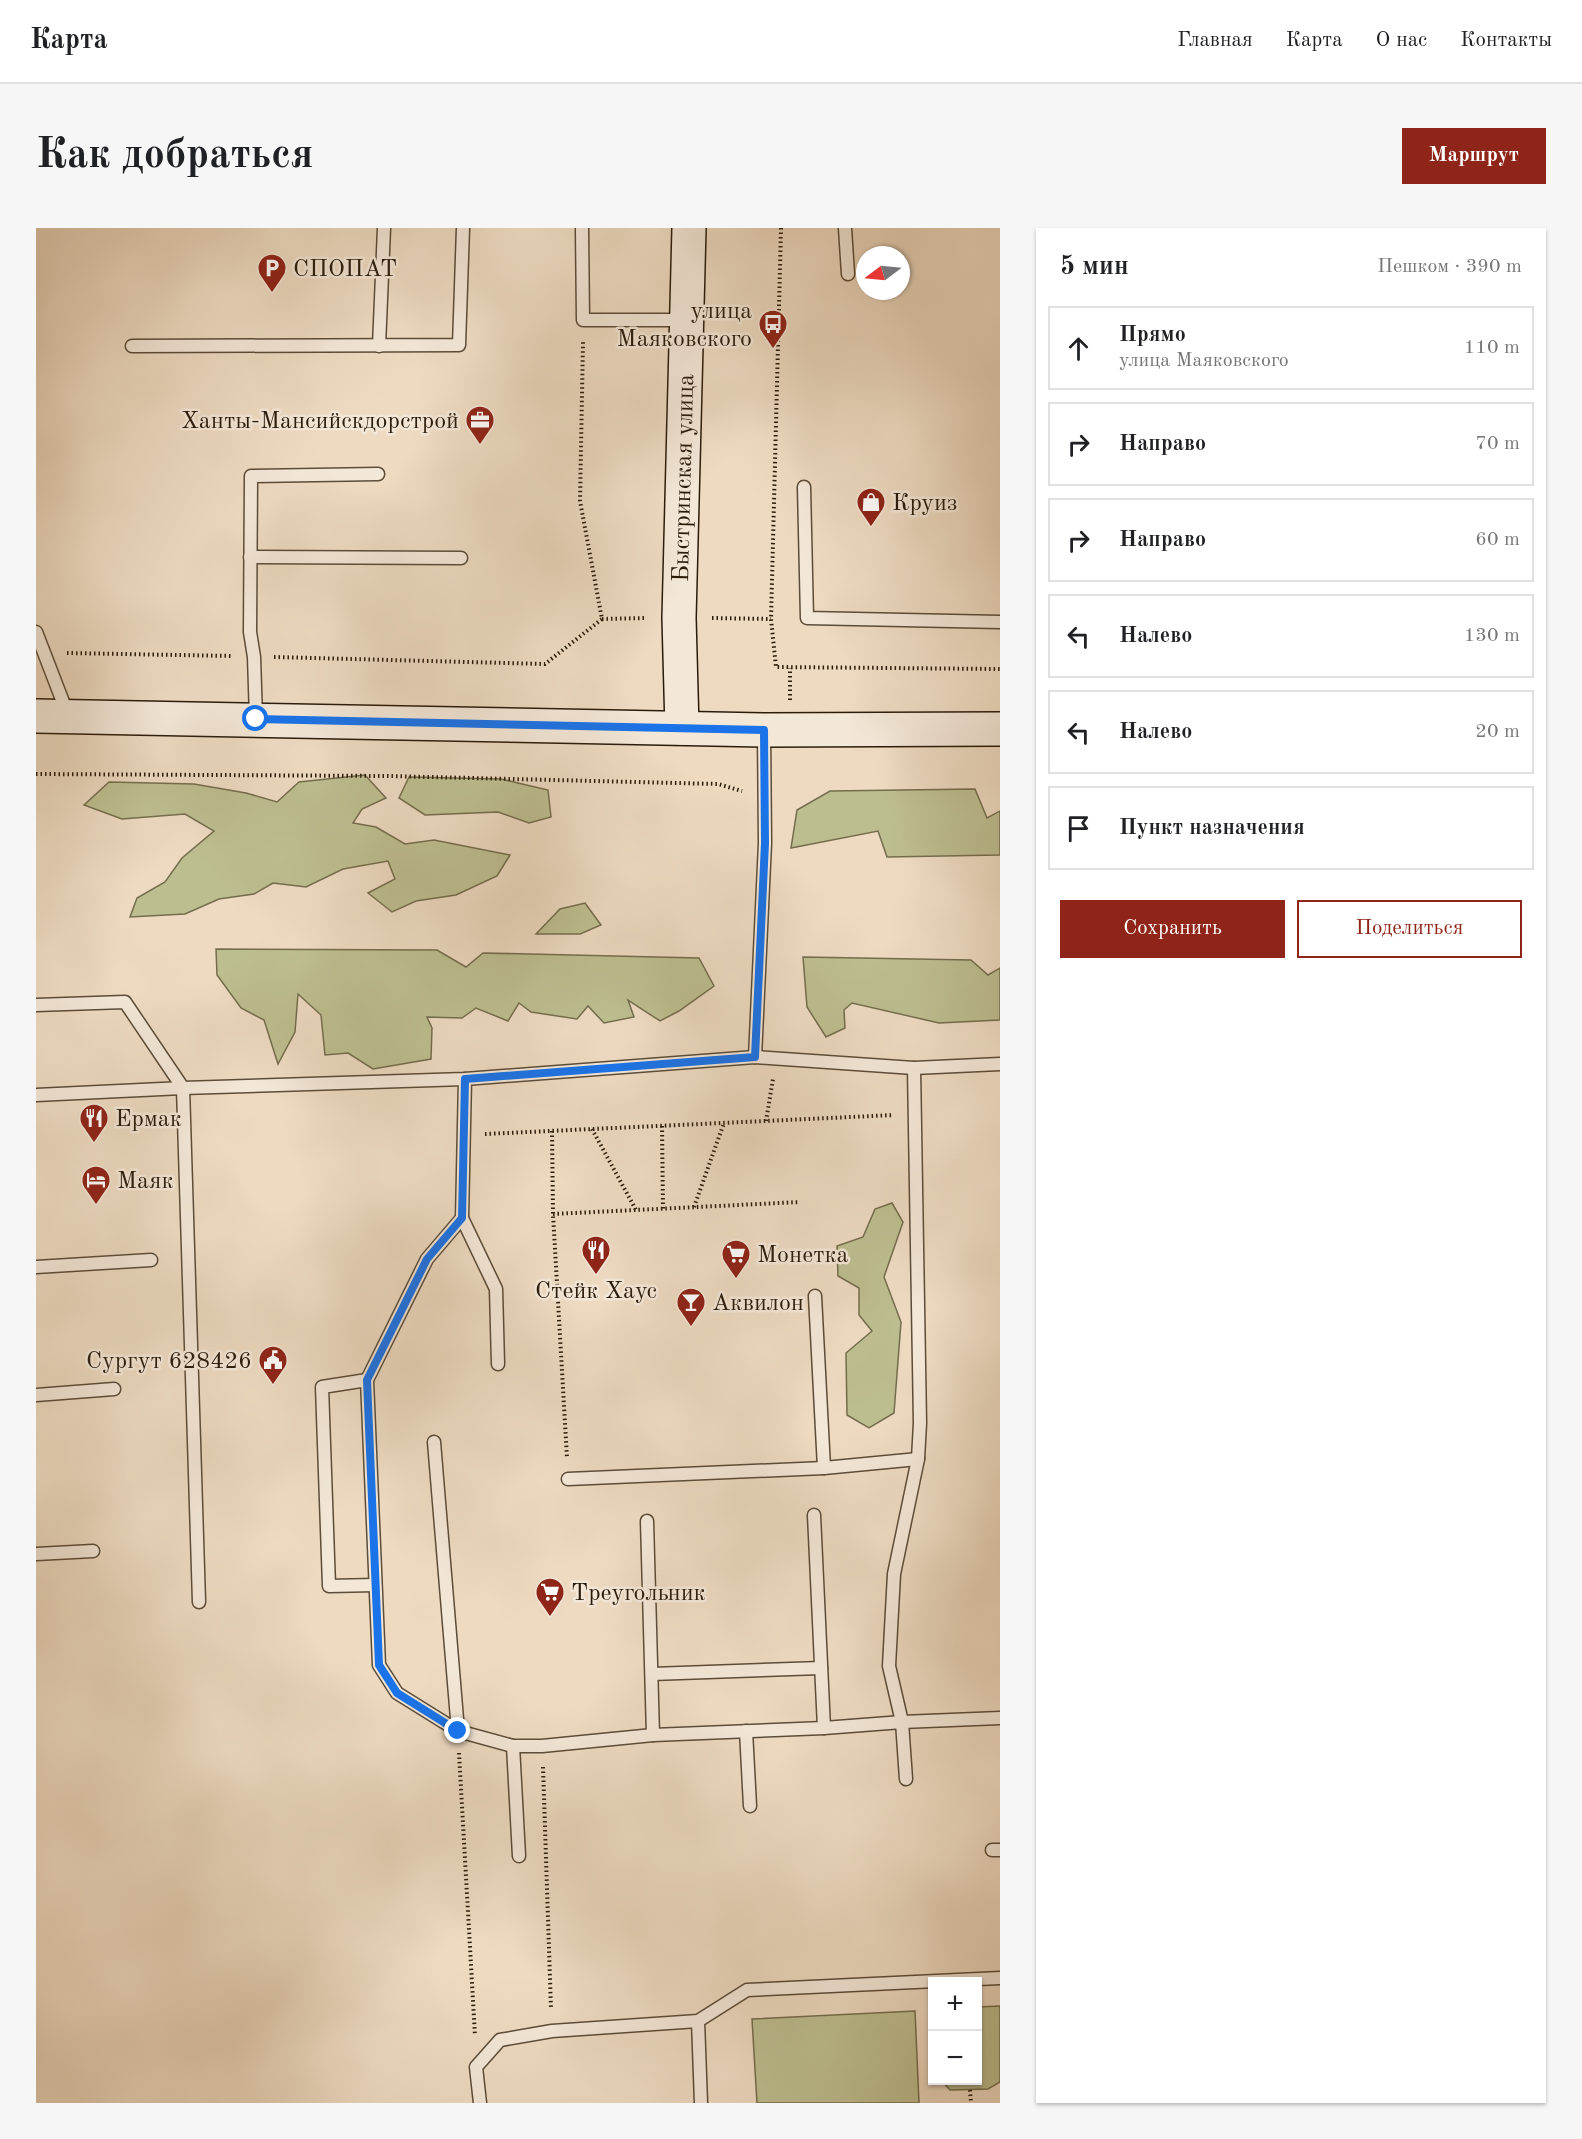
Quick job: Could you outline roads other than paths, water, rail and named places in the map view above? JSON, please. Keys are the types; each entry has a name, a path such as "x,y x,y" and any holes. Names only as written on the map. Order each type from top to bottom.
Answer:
{"main road":[{"name":"Быстринская улица","path":"682,728 679,618 689,228"},
{"path":"36,716 764,730 1000,729"}],"lane":[{"path":"379,345 384,228"},
{"path":"132,346 459,345 463,228"},
{"path":"582,228 583,320 687,320"},
{"path":"845,228 848,274"},
{"path":"256,719 254,657 250,632 251,476 378,474"},
{"path":"804,487 807,618 1000,622"},
{"path":"250,557 461,558"},
{"path":"36,632 69,716"},
{"path":"755,1057 765,843 764,730"},
{"path":"36,1005 125,1002 183,1088 199,1602"},
{"path":"36,1095 465,1079 755,1057 914,1068 1000,1064"},
{"path":"906,1779 902,1722 889,1666 894,1574 918,1459 920,1423 914,1068"},
{"path":"465,1079 462,1218 496,1289 498,1364"},
{"path":"462,1218 427,1259 367,1380 379,1665 397,1693 458,1731 513,1746 542,1746 653,1735 1000,1718"},
{"path":"36,1267 151,1260"},
{"path":"815,1296 824,1468"},
{"path":"367,1380 322,1387 329,1586 375,1585"},
{"path":"36,1395 114,1389"},
{"path":"434,1442 458,1731"},
{"path":"568,1479 824,1468 918,1459"},
{"path":"814,1515 824,1728"},
{"path":"648,1521 653,1735"},
{"path":"36,1554 93,1551"},
{"path":"652,1674 821,1668"},
{"path":"746,1731 750,1806"},
{"path":"513,1746 519,1856"},
{"path":"480,2103 477,2067 500,2040 552,2031 698,2021 747,1990 1000,1978"},
{"path":"698,2021 701,2103"}],"place":[{"name":"СПОПАТ","path":"272,294"},
{"name":"улица Маяковского","path":"773,350"},
{"name":"Ханты-Мансийскдорстрой","path":"480,446"},
{"name":"Круиз","path":"871,528"},
{"name":"Ермак","path":"94,1144"},
{"name":"Маяк","path":"96,1206"},
{"name":"Стейк Хаус","path":"596,1276"},
{"name":"Монетка","path":"736,1280"},
{"name":"Аквилон","path":"691,1328"},
{"name":"Сургут 628426","path":"273,1386"},
{"name":"Треугольник","path":"550,1618"}]}
